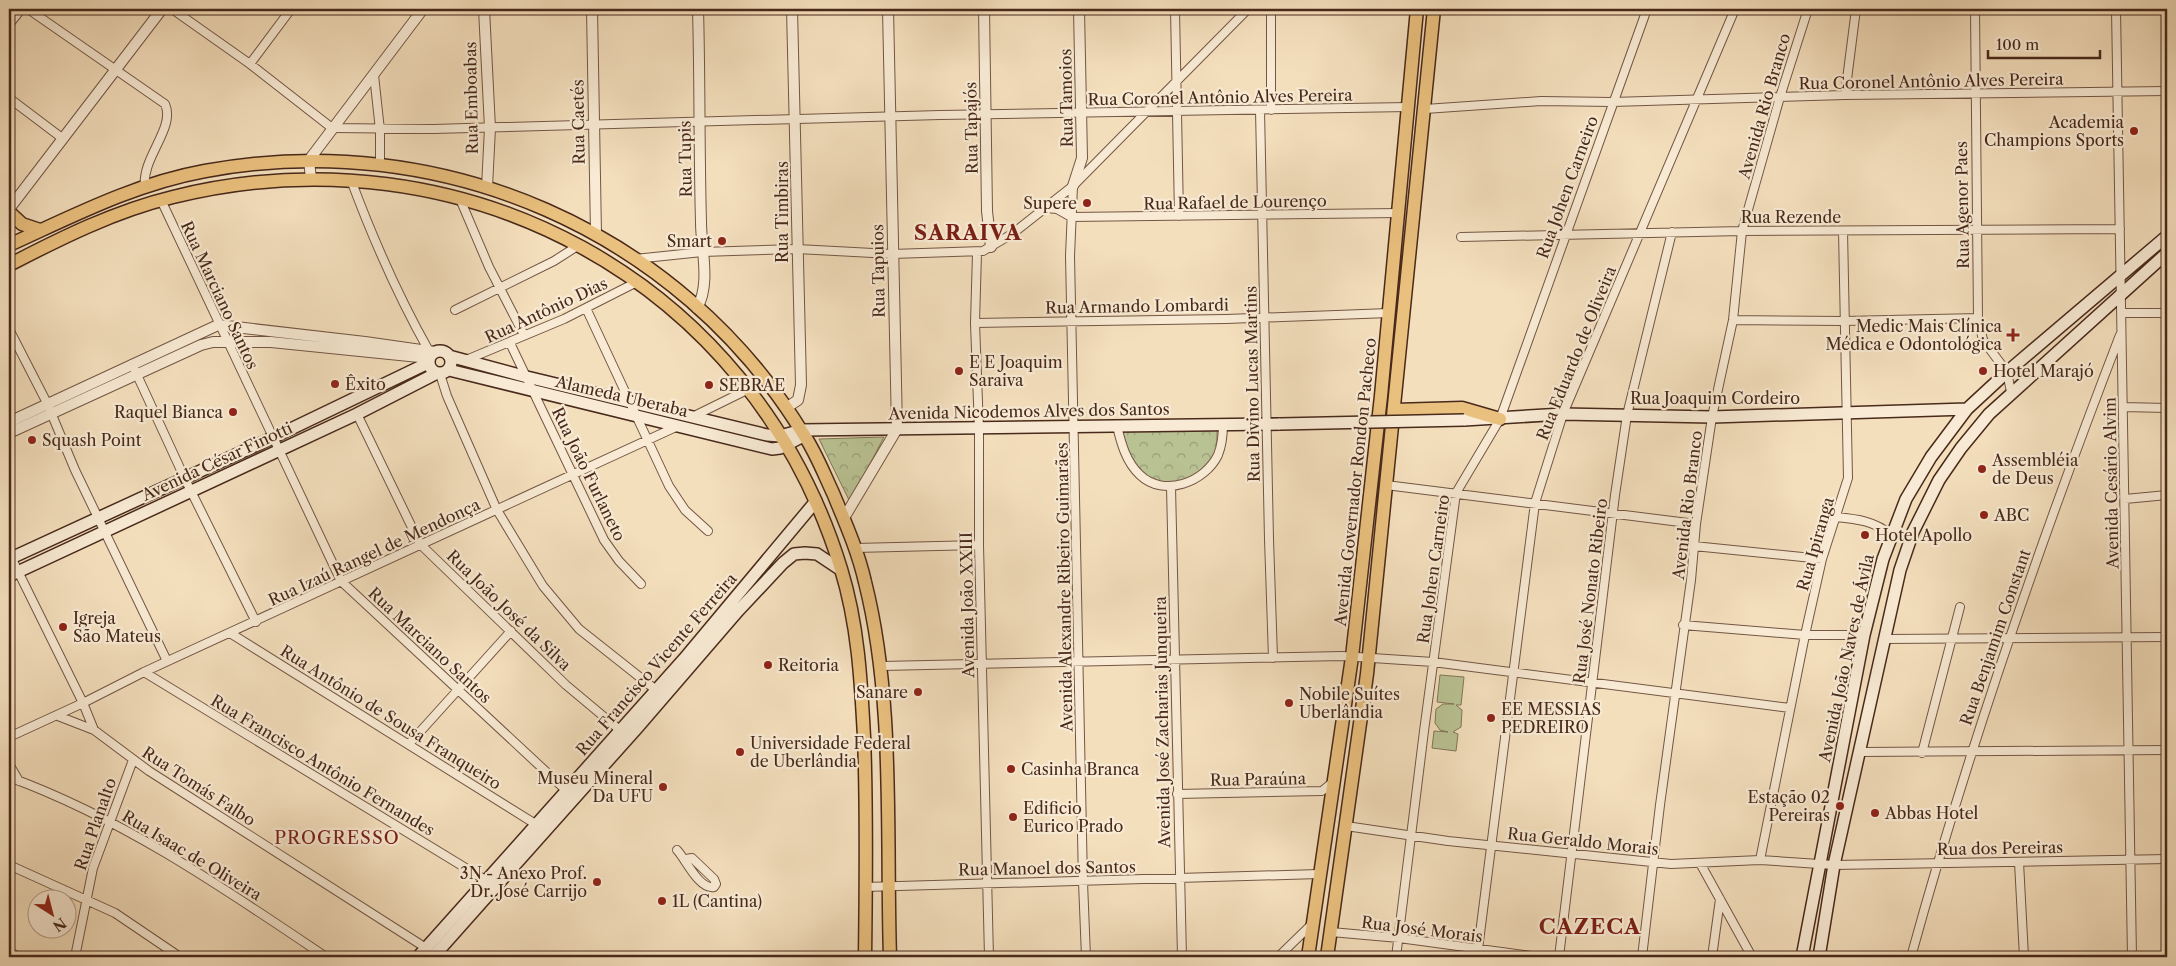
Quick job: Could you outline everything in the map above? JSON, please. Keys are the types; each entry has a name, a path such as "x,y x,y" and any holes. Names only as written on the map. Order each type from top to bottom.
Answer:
{"main road":[{"name":"Avenida Governador Rondon Pacheco","path":"1308,957 1352,657 1389,313 1417,9"},
{"name":"Avenida Governador Rondon Pacheco","path":"1327,957 1369,658 1434,9"},
{"path":"9,245 109,199 186,175 228,167 309,160 380,164 448,175 539,205 596,234 635,259 697,308 747,357 803,433 844,518 865,580 882,666 890,957"},
{"path":"9,265 90,226 161,200 216,188 263,182 311,179 351,180 399,184 459,198 518,216 579,245 637,282 692,327 732,368 749,390 783,440 816,501 841,570 858,646 861,674 866,851 865,957"},
{"path":"9,211 22,224 40,230"},
{"name":"Avenida João Naves de Ávila","path":"1802,957 1864,634 1881,565 1891,535 1913,487 1967,409 2007,372 2167,236"},
{"name":"Avenida João Naves de Ávila","path":"1819,957 1834,864 1861,752 1904,554 1924,509 1939,480 1988,414 2121,297 2167,253"},
{"name":"Alameda Uberaba","path":"430,356 443,351 449,356 527,378 630,401 783,440 780,448 772,449 442,372"},
{"path":"430,356 431,369 442,372 451,364 449,356"},
{"name":"Avenida César Finotti","path":"10,557 272,438 430,356"},
{"name":"Avenida César Finotti","path":"14,574 104,530 357,414 442,372"},
{"path":"1395,410 1462,408 1500,419"},
{"name":"Rua Joaquim Cordeiro","path":"1280,424 1500,419 1563,414 1712,417 1967,409"},
{"name":"Avenida Nicodemos Alves dos Santos","path":"803,433 897,429 1280,424"},
{"path":"783,440 803,433"},
{"name":"Rua Francisco Vicente Ferreira","path":"426,954 571,795 720,624 816,501"},
{"name":"Rua Francisco Vicente Ferreira","path":"426,954 537,825 571,795 656,690 720,624 794,554 817,554 841,570"},
{"path":"866,851 876,856 887,856"}],"street":[{"path":"9,23 20,9"},
{"path":"28,9 165,104 168,120 146,167 145,187"},
{"path":"9,211 62,138 162,9"},
{"path":"172,9 250,64 332,128"},
{"path":"250,64 292,9"},
{"path":"311,179 309,160 423,9"},
{"name":"Rua Emboabas","path":"484,9 490,128 488,187"},
{"name":"Rua Caetés","path":"592,9 596,234"},
{"name":"Rua Tupis","path":"697,308 704,292 698,9"},
{"name":"Rua Timbiras","path":"786,408 798,400 801,384 797,249 797,119 792,9"},
{"name":"Rua Tapuios","path":"888,9 897,429"},
{"name":"Rua Tapajós","path":"984,9 987,211 991,247"},
{"name":"Rua Tamoios","path":"1073,186 1082,158 1079,9"},
{"path":"1175,9 1179,216"},
{"path":"635,259 702,252 797,249 892,254 978,253 1012,234 1073,186 1248,9"},
{"path":"1271,9 1271,110"},
{"name":"Rua Johen Carneiro","path":"1396,957 1456,493 1500,419 1564,234 1647,9"},
{"name":"Rua Eduardo de Oliveira","path":"1477,953 1535,503 1563,414 1735,9"},
{"name":"Avenida Rio Branco","path":"1642,957 1674,693 1691,580 1696,524 1712,417 1733,320 1742,230 1780,97 1808,9"},
{"path":"1846,95 1856,9"},
{"name":"Rua Agenor Paes","path":"1975,9 1974,93 1978,318 1983,340 2007,372 2011,392"},
{"name":"Avenida Cesário Alvim","path":"2116,9 2132,957"},
{"path":"374,75 380,130 380,164"},
{"name":"Rua Coronel Antônio Alves Pereira","path":"1425,108 1540,101 1612,102 1846,95 2167,90"},
{"path":"9,98 62,138"},
{"name":"Rua Coronel Antônio Alves Pereira","path":"332,128 380,130 490,128 1082,112 1409,107"},
{"name":"Rua Divino Lucas Martins","path":"1260,110 1274,658"},
{"path":"351,180 372,235 393,282 430,356"},
{"name":"Avenida Alexandre Ribeiro Guimarães","path":"1073,186 1071,217 1074,426 1086,957"},
{"path":"459,198 524,335"},
{"name":"Rua Marciano Santos","path":"161,200 218,325 340,581 571,795"},
{"path":"1045,208 1057,208 1071,217"},
{"name":"Rua Rafael de Lourenço","path":"1071,217 1399,213"},
{"name":"Rua Rezende","path":"1461,237 1742,230 1843,232 2120,229"},
{"name":"Rua José Nonato Ribeiro","path":"1559,957 1627,414 1672,232"},
{"name":"Rua Ipiranga","path":"1760,860 1822,559 1848,474 1845,412 1843,232"},
{"path":"455,310 554,261 579,245"},
{"name":"Avenida João XXIII","path":"978,253 975,267 975,323 979,429 979,545 989,957"},
{"name":"Rua Antônio Dias","path":"465,361 510,343 637,282"},
{"path":"586,308 647,440 680,504 708,531"},
{"name":"Rua Armando Lombardi","path":"975,323 1265,318 1389,313"},
{"path":"2122,313 2167,313"},
{"path":"1733,320 1844,321 1978,318"},
{"path":"9,422 218,325"},
{"name":"Alameda Uberaba","path":"218,325 430,356"},
{"path":"9,329 47,403 104,530 167,661"},
{"name":"Rua Benjamim Constant","path":"1910,957 1971,753 2009,638 2063,482 2121,331"},
{"name":"Alameda Uberaba","path":"9,434 201,345 226,341 271,342 430,356"},
{"name":"Rua João Furlaneto","path":"510,343 607,545 641,584"},
{"path":"132,364 185,479 256,622"},
{"path":"442,372 447,396 497,510 532,570 562,610 598,646 656,690"},
{"name":"Rua Izaú Rangel de Mendonça","path":"9,737 58,716 167,661 256,622 340,581 678,426 692,417 749,390"},
{"path":"2123,407 2167,408"},
{"name":"Rua João José da Silva","path":"357,414 420,544 566,685 621,731"},
{"path":"1117,426 1124,450 1138,474 1146,480 1172,487 1192,480 1214,461 1221,447 1223,424"},
{"path":"844,518 897,429"},
{"path":"1386,485 1696,524"},
{"name":"Avenida José Zacharias Junqueira","path":"1172,487 1178,878 1182,957"},
{"path":"2125,500 2167,496"},
{"path":"1836,517 1862,520 1882,526 1891,535"},
{"path":"854,548 979,545"},
{"path":"1694,546 1822,559"},
{"path":"10,557 14,574 83,703 94,730"},
{"path":"1922,753 1950,638 1960,606"},
{"path":"1683,625 1805,635 1864,634"},
{"path":"409,744 511,631"},
{"name":"Rua Antônio de Sousa Franqueiro","path":"230,633 537,825"},
{"path":"1885,639 2167,637"},
{"path":"882,666 1352,657 1433,662 1790,708"},
{"name":"Rua Francisco Antônio Fernandes","path":"144,672 487,881"},
{"name":"Rua Tomás Falbo","path":"58,716 94,730 133,760 426,954"},
{"path":"1861,752 1971,753 2167,750"},
{"name":"Rua Planalto","path":"75,957 93,868 133,760"},
{"path":"9,764 19,781"},
{"name":"Rua Isaac de Oliveira","path":"9,777 111,822 214,881 326,957"},
{"name":"Rua Paraúna","path":"1177,794 1322,792 1334,780"},
{"name":"Rua Geraldo Morais","path":"1346,826 1411,836 1653,864 1760,860 1819,864"},
{"path":"678,850 686,859"},
{"name":"Rua dos Pereiras","path":"1819,864 2167,859"},
{"path":"2019,862 2024,957"},
{"path":"1700,863 1752,957"},
{"path":"9,864 86,898 132,924 180,957"},
{"name":"Rua Manoel dos Santos","path":"865,887 987,882 1083,882 1319,874"},
{"path":"1712,957 1720,899"},
{"path":"1278,957 1313,923"},
{"name":"Rua José Morais","path":"1331,932 1399,938 1477,953 1539,957"},
{"path":"9,952 20,957"}],"green space":[{"path":"1217,429 1217,454 1192,478 1185,482 1173,483 1161,483 1152,480 1137,469 1128,451 1122,431"},
{"path":"884,437 850,502 819,439"},
{"path":"1440,675 1464,677 1461,705 1456,705 1462,710 1461,727 1453,732 1458,734 1456,751 1432,748 1434,731 1448,732 1440,730 1435,723 1436,709 1443,704 1454,704 1437,702"}],"place":[{"name":"Academia Champions Sports","path":"2134,131"},
{"name":"Supere","path":"1087,203"},
{"name":"Smart","path":"722,241"},
{"name":"Medic Mais Clínica Médica e Odontológica","path":"2013,335"},
{"name":"E E Joaquim Saraiva","path":"959,371"},
{"name":"Hotel Marajó","path":"1983,371"},
{"name":"Êxito","path":"335,384"},
{"name":"SEBRAE","path":"709,385"},
{"name":"Raquel Bianca","path":"233,412"},
{"name":"Squash Point","path":"32,440"},
{"name":"Assembléia de Deus","path":"1982,469"},
{"name":"ABC","path":"1984,515"},
{"name":"Hotel Apollo","path":"1865,535"},
{"name":"Igreja São Mateus","path":"63,627"},
{"name":"Reitoria","path":"768,665"},
{"name":"Sanare","path":"918,692"},
{"name":"Nobile Suítes Uberlândia","path":"1289,703"},
{"name":"EE MESSIAS PEDREIRO","path":"1491,718"},
{"name":"Universidade Federal de Uberlândia","path":"740,752"},
{"name":"Casinha Branca","path":"1011,769"},
{"name":"Museu Mineral Da UFU","path":"663,787"},
{"name":"Estação 02 Pereiras","path":"1840,806"},
{"name":"Abbas Hotel","path":"1875,813"},
{"name":"Edificio Eurico Prado","path":"1013,817"},
{"name":"3N - Anexo Prof. Dr. José Carrijo","path":"597,882"},
{"name":"1L (Cantina)","path":"662,901"}],"district":[{"name":"SARAIVA","path":"968,232"},
{"name":"PROGRESSO","path":"337,838"},
{"name":"CAZECA","path":"1590,926"}]}
